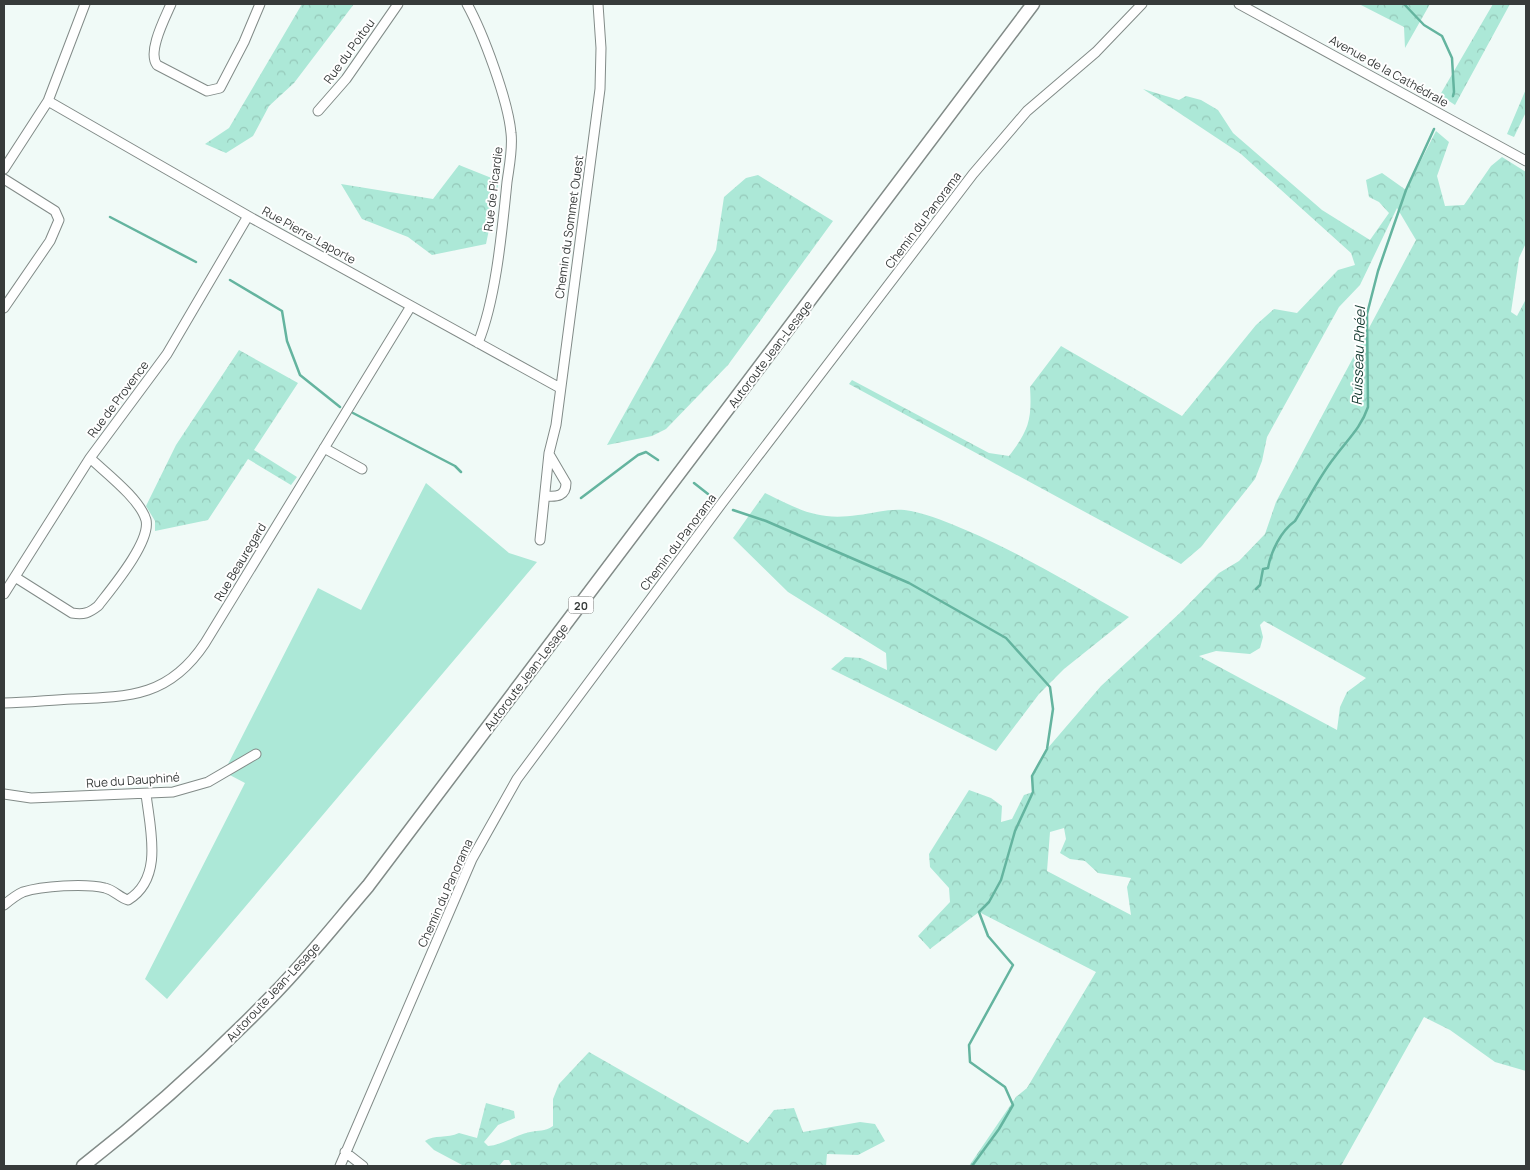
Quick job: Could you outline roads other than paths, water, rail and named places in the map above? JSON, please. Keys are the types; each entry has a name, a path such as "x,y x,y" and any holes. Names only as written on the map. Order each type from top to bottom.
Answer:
{"highway":[{"name":"Autoroute Jean-Lesage","path":"83,1166 133,1127 203,1065 276,992 368,886 1034,4"}],"street":[{"path":"4,170 48,101 85,4"},
{"path":"171,4 155,46 154,62 157,66 207,91 220,88 244,42 260,4"},
{"name":"Rue du Poitou","path":"318,111 346,79 398,4"},
{"name":"Rue de Picardie","path":"467,4 483,39 508,116 511,134 504,214 488,316 478,343"},
{"name":"Chemin du Sommet Ouest","path":"540,540 549,453 560,388 600,89 601,48 598,4"},
{"name":"Chemin du Panorama","path":"340,1166 472,859 517,779 722,504 973,174 1027,111 1096,52 1142,4"},
{"name":"Avenue de la Cathédrale","path":"1239,4 1526,161"},
{"name":"Rue Pierre-Laporte","path":"48,101 248,216 560,388"},
{"path":"4,179 55,211 60,220 50,241 4,308"},
{"name":"Rue de Provence","path":"4,594 90,458 166,354 248,216"},
{"name":"Rue Beauregard","path":"4,703 126,696 158,688 183,672 205,643 411,306"},
{"path":"324,448 362,469"},
{"path":"546,496 558,496 564,493 566,488 566,483 549,453"},
{"path":"15,577 72,613 82,615 98,606 135,552 146,532 143,512 90,458"},
{"name":"Rue du Dauphiné","path":"4,794 31,798 146,794 192,788 208,782 256,754"},
{"path":"4,905 23,893 42,888 94,886 106,888 123,899 128,900 140,891 150,872 153,856 146,794"},
{"path":"345,1152 363,1166"}],"waterway":[{"name":"Ruisseau Rhéel","path":"1404,4 1424,25 1442,36 1452,58 1453,96"},
{"name":"Ruisseau Rhéel","path":"1256,589 1260,585 1263,569 1268,568 1274,548 1281,536 1295,521 1323,473 1358,428 1368,407 1367,314 1378,271 1406,190 1434,129"},
{"path":"110,217 196,262"},
{"path":"230,280 282,311 287,341 300,375 340,407"},
{"path":"353,413 455,466 461,472"},
{"path":"581,498 638,455 646,452 658,460"},
{"path":"694,483 708,494"},
{"path":"733,510 766,521 909,583 1006,638 1050,687 1053,709 1047,749 1032,776 1033,792 1015,831 1001,880 989,902 979,912 988,936 1013,965 969,1045 970,1062 1005,1087 1013,1105 999,1129 972,1166"}]}
